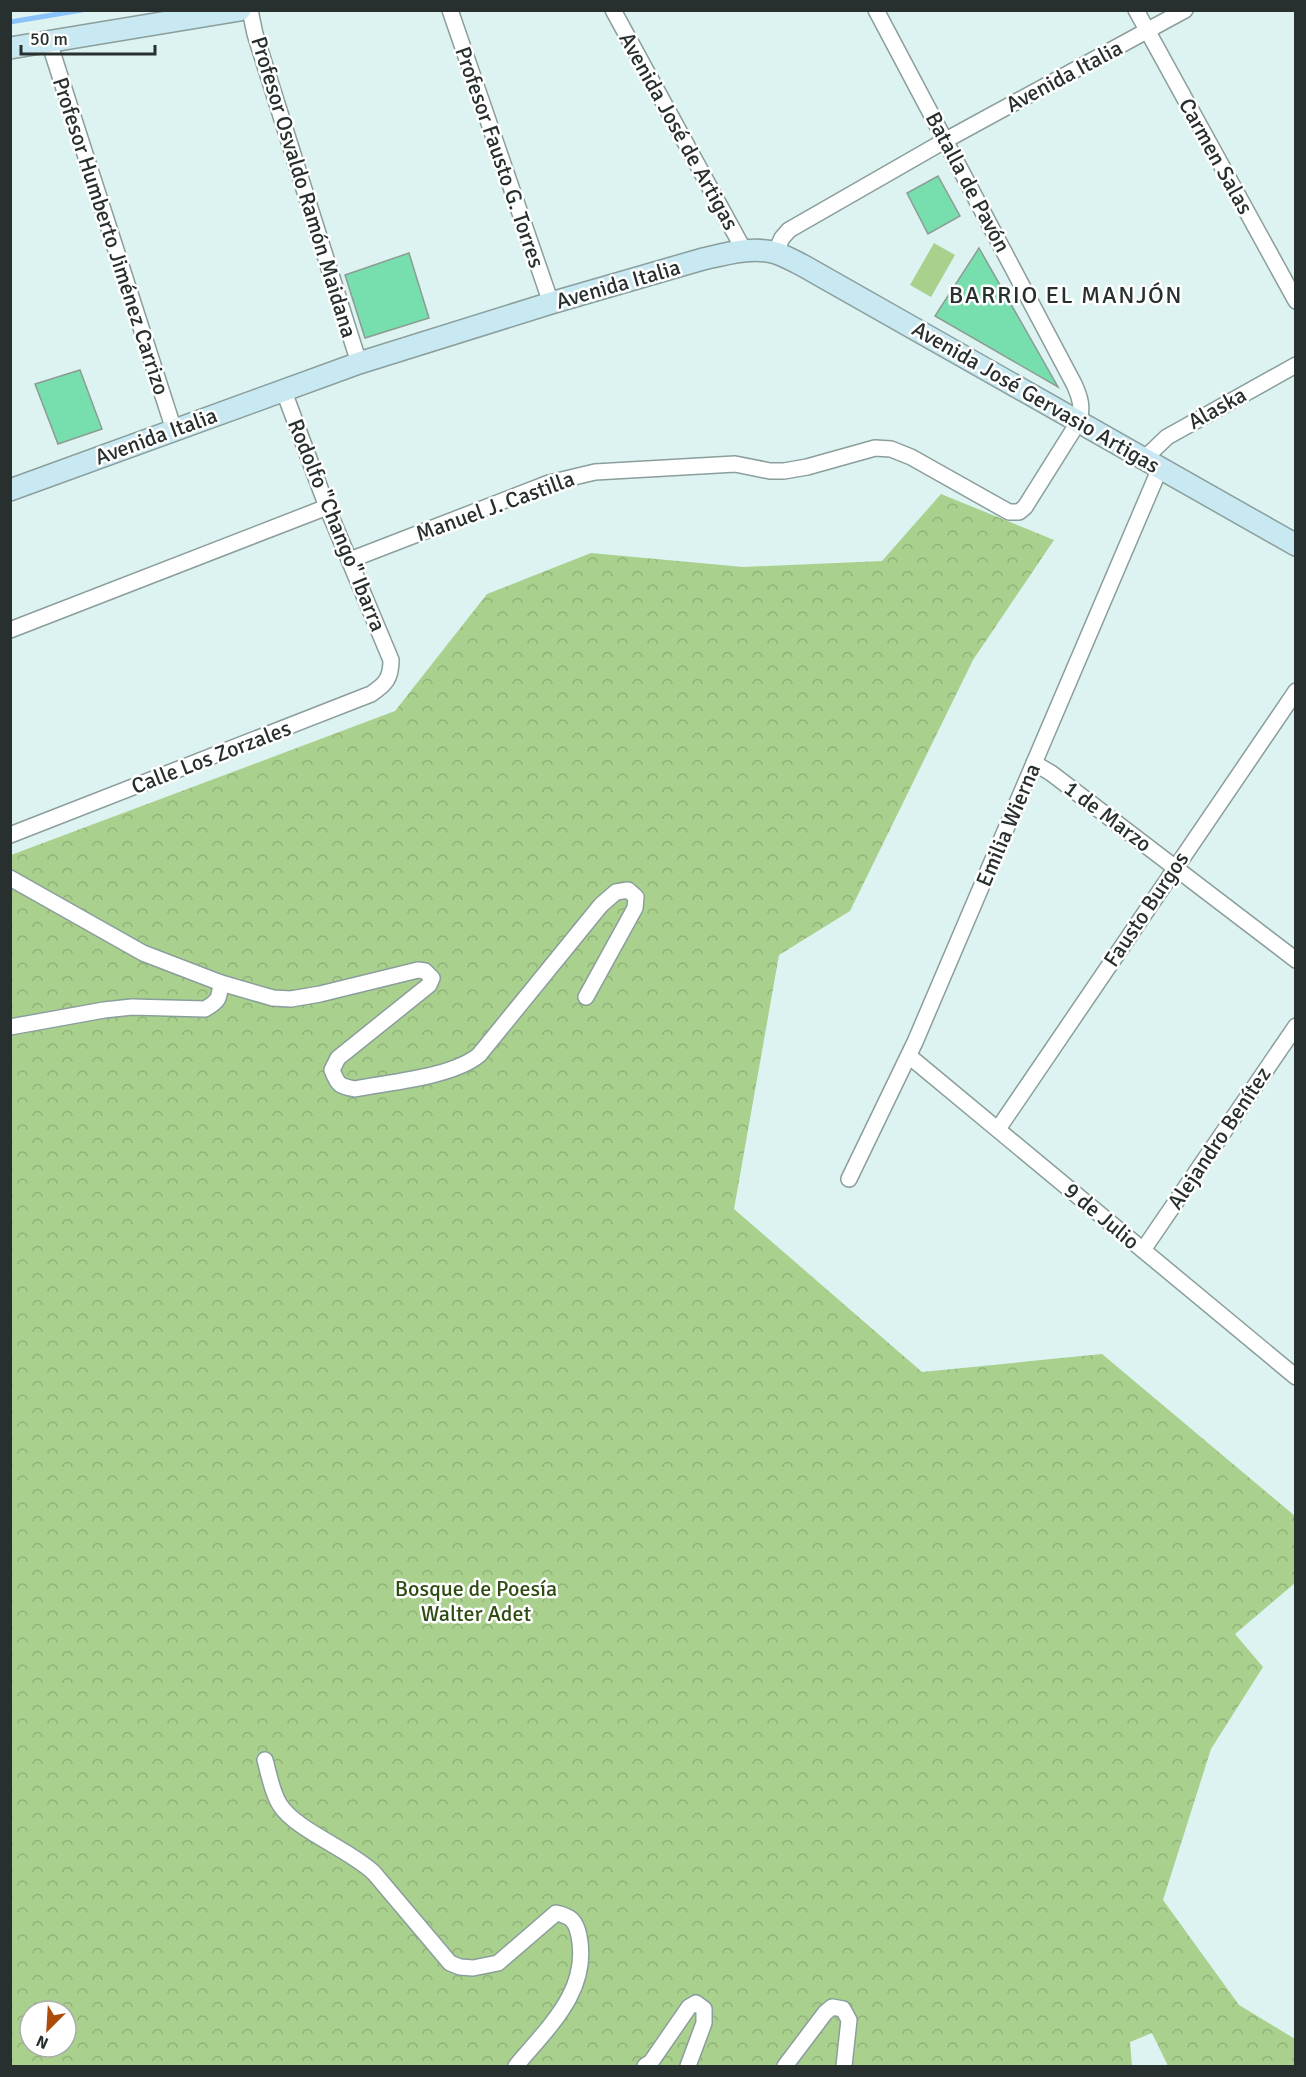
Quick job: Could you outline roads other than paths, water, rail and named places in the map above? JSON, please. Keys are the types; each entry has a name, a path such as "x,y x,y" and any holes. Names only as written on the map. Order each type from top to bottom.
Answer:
{"main road":[{"path":"10,48 240,10"},
{"name":"Avenida Italia","path":"10,490 283,389 551,303 703,259 757,251 775,253"},
{"name":"Avenida José Gervasio Artigas","path":"775,253 802,265 1296,545"}],"street":[{"name":"Profesor Osvaldo Ramón Maidana","path":"250,10 255,34 359,363"},
{"name":"Profesor Fausto G. Torres","path":"450,10 551,303"},
{"name":"Avenida José de Artigas","path":"613,10 745,252"},
{"name":"Batalla de Pavón","path":"876,10 1074,384 1080,398 1079,421"},
{"name":"Carmen Salas","path":"1136,10 1296,301"},
{"name":"Avenida Italia","path":"775,253 782,237 789,230 946,140 1185,10"},
{"name":"Profesor Humberto Jiménez Carrizo","path":"49,42 174,430"},
{"name":"Alaska","path":"1152,463 1167,437 1296,365"},
{"name":"Rodolfo \"Chango\" Ibarra","path":"283,389 327,507 391,660"},
{"name":"Manuel J. Castilla","path":"350,560 549,483 595,472 735,464 770,471 784,471 875,448 891,449 911,457 1009,512 1019,512 1025,507 1079,421"},
{"name":"Emilia Wierna","path":"849,1179 909,1056 1034,763 1152,463"},
{"path":"10,630 327,507"},
{"name":"Calle Los Zorzales","path":"10,835 371,694 387,682 391,673 391,660"},
{"name":"Fausto Burgos","path":"998,1129 1296,691"},
{"name":"1 de Marzo","path":"1034,763 1051,773 1296,960"},
{"path":"10,878 144,953 221,983 273,998 291,999 321,994 418,970 425,971 432,978 429,985 338,1058 332,1070 336,1081 342,1087 355,1089 453,1071 469,1064 479,1055 601,905 616,892 628,890 636,897 635,908 586,997"},
{"path":"10,1027 132,1007 205,1009 219,998 221,983"},
{"name":"Alejandro Benítez","path":"1143,1250 1296,1026"},
{"name":"9 de Julio","path":"909,1056 1296,1377"},
{"path":"265,1760 279,1804 294,1820 362,1862 374,1873 450,1963 473,1968 498,1963 556,1913 567,1915 577,1923 582,1947 579,1979 569,2001 516,2067"},
{"path":"645,2067 651,2062 689,2007 696,2003 704,2009 704,2023 688,2067"},
{"path":"785,2067 825,2013 832,2007 843,2009 849,2020 844,2067"}],"waterway":[{"path":"10,22 82,10"}],"district":[{"name":"BARRIO EL MANJÓN","path":"1066,295"}],"park label":[{"name":"Bosque de Poesía Walter Adet","path":"476,1601"}]}
